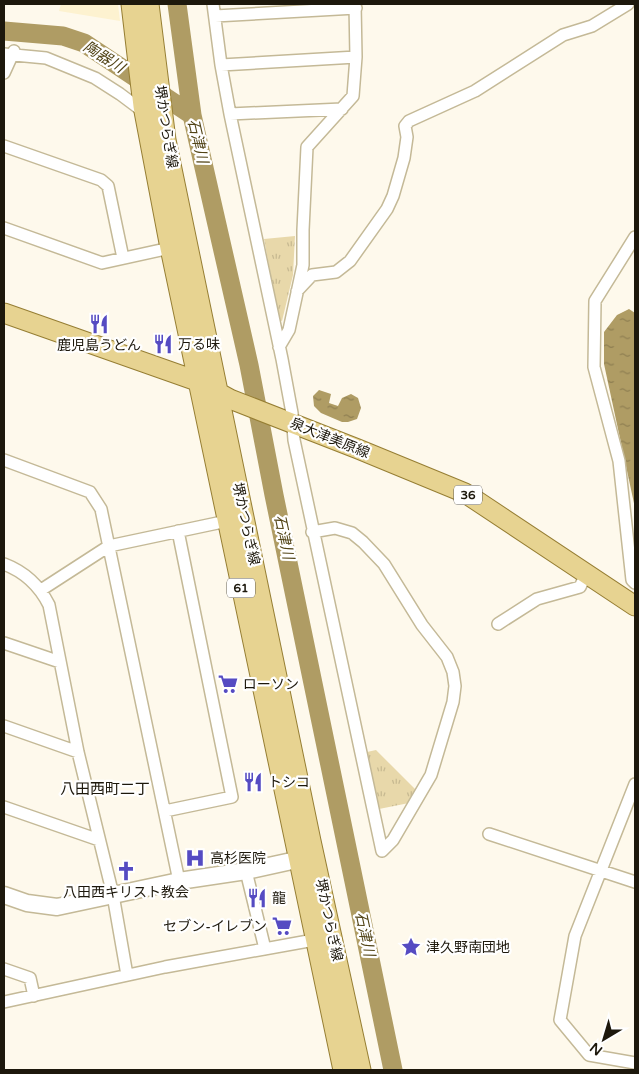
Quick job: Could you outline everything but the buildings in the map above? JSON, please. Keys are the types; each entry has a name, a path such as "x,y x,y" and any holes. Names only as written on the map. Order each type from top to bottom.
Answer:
{"main road":[{"name":"堺かつらぎ線","path":"131,4 144,109 170,248 227,521 306,858 361,1070"},
{"name":"堺かつらぎ線","path":"149,4 166,140 225,397 306,858 314,940 343,1070"},
{"name":"泉大津美原線","path":"4,313 197,381 225,397 465,493 635,606"}],"street":[{"path":"213,4 230,114 279,347 288,422 294,440 312,532 382,851 393,840 431,775 453,702 456,686 453,672 447,657 422,625 384,564 363,542 352,533 335,528 312,532"},
{"path":"298,291 312,275 336,272 350,261 387,209 393,196 404,158 407,137 405,126 409,121 475,91 563,35 592,26 628,4"},
{"path":"215,16 355,6 356,57 353,96 307,147 302,230 303,265 289,330 279,347"},
{"path":"4,73 10,53 46,58 95,78 144,109"},
{"path":"221,65 356,57"},
{"path":"230,114 342,109"},
{"path":"4,146 101,180 108,186 123,258"},
{"path":"4,228 102,263 170,248"},
{"path":"635,237 595,301 594,367 619,461 632,580 635,583"},
{"path":"4,460 90,492 100,509 179,881"},
{"path":"41,590 109,546 227,521"},
{"path":"164,811 232,797 178,531"},
{"path":"4,564 18,569 41,590 49,605 78,752 112,895 127,975"},
{"path":"498,624 537,599 580,587 586,574"},
{"path":"4,643 60,662"},
{"path":"4,726 78,752"},
{"path":"635,784 632,804 574,936 560,1020 589,1056 635,1063"},
{"path":"4,807 99,840"},
{"path":"488,834 635,882"},
{"path":"4,895 27,903 57,907 179,881 246,871 306,858"},
{"path":"246,871 265,949"},
{"path":"4,1002 127,975 314,940"},
{"path":"4,969 30,978 34,996"}],"shaded area":[{"path":"61,4 118,4 120,21 59,11"}],"green space":[{"path":"295,236 293,275 282,321 279,320 264,239"},
{"path":"376,750 417,791 409,803 379,809 367,752"}],"water":[{"path":"629,309 635,313 635,508 604,364 604,332 617,315"},
{"path":"319,390 331,394 329,403 338,406 342,398 351,394 358,398 361,408 357,419 342,422 321,413 314,406 313,396"}],"waterway":[{"name":"石津川","path":"177,4 192,115 249,365 274,495 393,1070"},
{"name":"陶器川","path":"4,31 63,36 84,43 192,115"}],"place":[{"name":"鹿児島うどん","path":"99,324"},
{"name":"万る味","path":"163,344"},
{"name":"ローソン","path":"228,684"},
{"name":"トシコ","path":"253,782"},
{"name":"高杉医院","path":"195,858"},
{"name":"八田西キリスト教会","path":"126,871"},
{"name":"龍","path":"257,898"},
{"name":"セブン-イレブン","path":"282,926"},
{"name":"津久野南団地","path":"411,947"}],"district":[{"name":"八田西町二丁","path":"105,789"}]}
